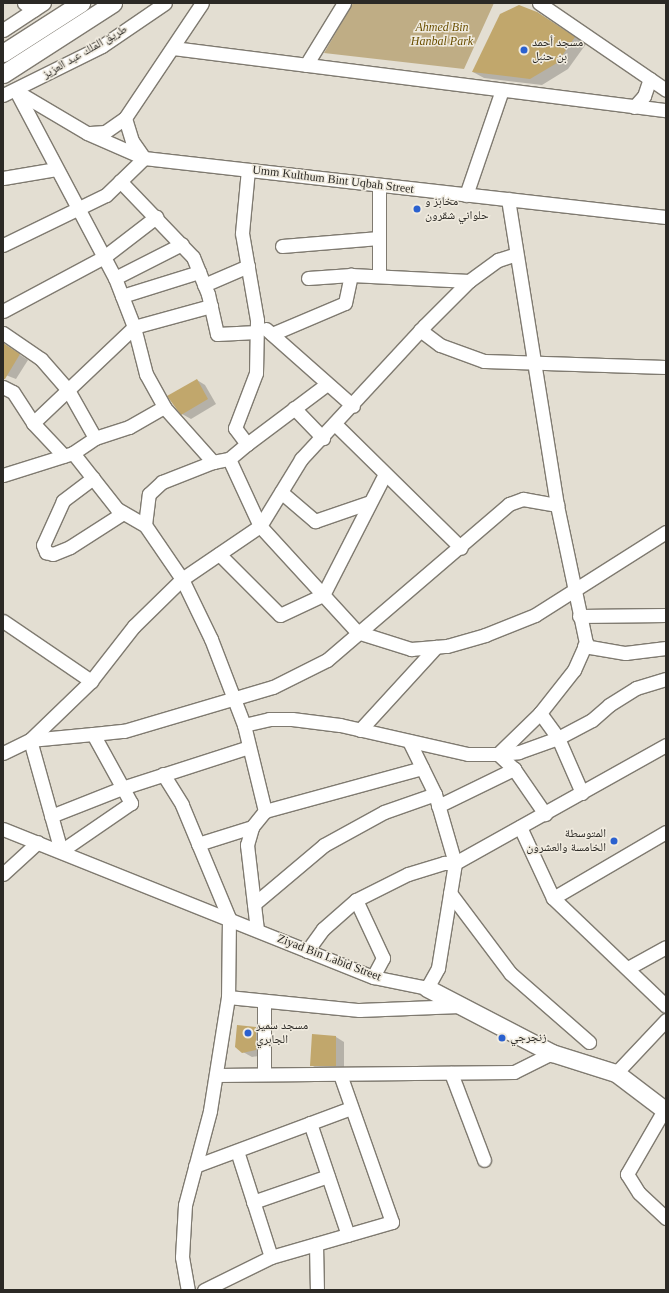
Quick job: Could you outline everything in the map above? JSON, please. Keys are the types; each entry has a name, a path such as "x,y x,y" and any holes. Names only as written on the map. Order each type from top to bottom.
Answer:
{"main road":[{"path":"3,53 81,3"},
{"name":"طريق الملك عبد العزيز","path":"3,74 113,3"},
{"name":"Ziyad Bin Labid Street","path":"427,988 552,1053 616,1072 665,1111"}],"street":[{"name":"طريق الملك عبد العزيز","path":"3,95 16,91 102,46 165,3"},
{"path":"87,133 105,132 125,118 202,3"},
{"path":"306,65 344,3"},
{"path":"539,3 666,90"},
{"path":"3,30 34,5"},
{"path":"173,48 666,110"},
{"path":"634,107 644,96 650,79"},
{"path":"466,195 502,90"},
{"name":"Umm Kulthum Bint Uqbah Street","path":"16,91 87,133 144,158 666,217"},
{"path":"16,91 56,169 80,208 115,278 134,327 146,374 164,406 213,462"},
{"path":"3,245 106,195 144,158 132,141 125,118"},
{"path":"3,178 56,169"},
{"path":"246,444 235,428 256,373 257,326 242,233 248,170"},
{"path":"120,181 193,257 211,306 217,334 257,326 272,334 353,406"},
{"path":"379,185 379,276"},
{"path":"498,754 540,713 574,670 584,646 580,616 573,591 557,505 536,364 516,254 508,200"},
{"path":"3,311 104,257 156,217"},
{"path":"282,246 379,238"},
{"path":"115,278 182,244"},
{"path":"3,753 30,740 91,681 134,626 182,579 260,526 301,459 336,425 420,330 469,281 498,260 516,254"},
{"path":"204,285 248,266"},
{"path":"122,296 199,272"},
{"path":"308,278 351,275 469,281"},
{"path":"272,334 345,303 351,275"},
{"path":"33,423 134,327 211,306"},
{"path":"420,330 440,345 470,357 536,364 666,367"},
{"path":"3,333 41,359 68,390 95,438"},
{"path":"145,525 149,494 162,482 213,462 229,459 246,444 327,384"},
{"path":"3,387 13,392 33,423 69,454 93,478 123,513 145,525 182,579 235,701 244,726 266,811"},
{"path":"3,475 69,454 95,438 129,427 164,406"},
{"path":"294,408 323,438"},
{"path":"336,425 384,476 461,548"},
{"path":"229,459 260,526 358,632 411,649 436,647 485,635 535,615 666,532"},
{"path":"219,554 280,615 323,595 384,476"},
{"path":"93,478 63,501 43,545 46,552 53,554 70,547 123,513"},
{"path":"281,492 315,521 370,502"},
{"path":"30,740 124,731 235,701 326,660 461,548 509,504 523,499 557,505"},
{"path":"580,616 666,614"},
{"path":"3,621 91,681"},
{"path":"584,646 625,653 666,648"},
{"path":"360,730 436,647"},
{"path":"244,726 269,719 292,719 360,730 468,754 519,752 558,738 592,720 609,705 636,688 666,679"},
{"path":"540,713 558,738 582,793"},
{"path":"30,740 61,851 131,803 93,734"},
{"path":"409,742 437,800 455,864 438,968 427,988"},
{"path":"307,951 323,929 356,900 408,874 444,863 455,864 666,745"},
{"path":"51,816 162,774 249,747"},
{"path":"498,754 514,769 545,814"},
{"path":"257,930 247,845 252,827 266,811 422,768"},
{"path":"254,904 324,845 384,812 437,800 514,769"},
{"path":"162,774 182,805 229,918 228,997 216,1075 185,1205 182,1257 188,1290"},
{"path":"198,844 252,827"},
{"path":"520,827 553,898 628,968 666,1006"},
{"name":"Ziyad Bin Labid Street","path":"3,829 373,976 427,988"},
{"path":"553,898 666,832"},
{"path":"3,874 38,842"},
{"path":"450,893 510,973 589,1042"},
{"path":"356,900 383,958 373,976"},
{"path":"628,968 666,947"},
{"path":"228,997 359,1010 460,1006"},
{"path":"264,1001 264,1074"},
{"path":"616,1072 666,1020"},
{"path":"216,1075 514,1072 552,1053"},
{"path":"452,1072 484,1160"},
{"path":"204,1290 271,1257 392,1222 340,1074"},
{"path":"195,1166 351,1108"},
{"path":"665,1111 627,1174 639,1193 666,1218"},
{"path":"310,1123 348,1235"},
{"path":"238,1151 271,1257"},
{"path":"253,1202 328,1176"},
{"path":"316,1244 317,1290"}],"green space":[{"name":"Ahmed Bin Hanbal Park","path":"353,3 494,3 464,69 324,53"}],"building":[{"name":"مسجد أحمد بن حنبل","path":"519,5 537,12 575,37 557,63 530,79 472,72 500,14"},
{"path":"3,343 20,354 5,379 3,379"},
{"path":"197,379 208,399 181,415 167,396"},
{"name":"مسجد سمير الجابري","path":"237,1025 256,1027 256,1050 242,1053 235,1047"},
{"path":"312,1034 336,1036 336,1066 310,1066"}],"place":[{"name":"مسجد أحمد بن حنبل","path":"524,50"},
{"name":"مخابز و حلواني شقرون","path":"417,209"},
{"name":"المتوسطة الخامسة والعشرون","path":"614,841"},
{"name":"مسجد سمير الجابري","path":"248,1033"},
{"name":"زنجرجي","path":"502,1038"}]}
